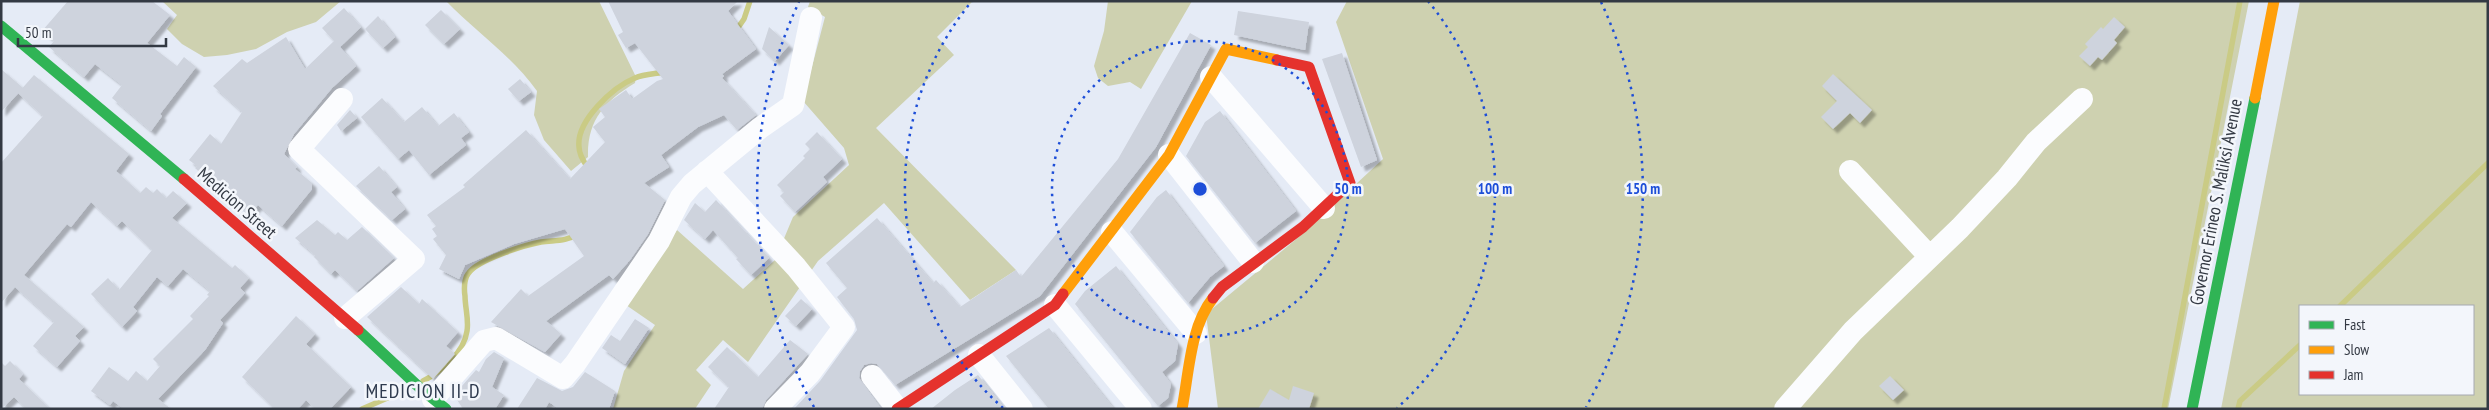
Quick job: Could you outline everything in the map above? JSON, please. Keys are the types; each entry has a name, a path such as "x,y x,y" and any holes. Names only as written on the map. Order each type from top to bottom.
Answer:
{"street":[{"name":"Governor Erineo S. Maliksi Avenue","path":"2192,409 2274,1"},
{"path":"433,399 484,341 496,338 563,378 575,364 659,241 681,197 707,171 760,128 793,105 811,18"},
{"name":"Medicion Street","path":"1,26 345,318 433,399"},
{"path":"872,376 897,409 1055,305 1169,155 1226,50 1309,67 1350,183 1304,226 1253,262 1222,288 1206,308 1196,333 1182,409"},
{"path":"1211,76 1324,208"},
{"path":"342,99 299,148 414,259 345,318"},
{"path":"1785,409 1853,331 1982,205 2036,142 2082,99"},
{"path":"1169,155 1253,262"},
{"path":"707,171 796,267 844,327 810,374 775,409"},
{"path":"1850,171 1929,256"},
{"path":"1112,232 1196,333"},
{"path":"1055,305 1141,409"},
{"path":"979,355 1022,409"}],"green space":[{"path":"162,1 341,1 316,22 287,32 256,49 227,55 204,57 182,44 167,29 177,15"},
{"path":"446,1 599,1 636,77 635,83 615,97 600,113 591,132 588,157 571,171 544,140 534,115 537,91 505,55"},
{"path":"810,1 973,1 937,37 954,55 876,128 1016,270 970,300 884,203 818,261 748,362 723,340 696,370 711,385 695,409 613,409 624,371 655,325 626,305 677,230 743,289 775,260 793,217 849,165 844,148 803,101 825,17 808,7"},
{"path":"1108,1 1192,1 1141,89 1130,82 1108,86 1098,78 1094,66 1104,31"},
{"path":"1347,1 2249,1 2168,409 1218,409 1206,314 1300,236 1383,159 1336,22"},
{"path":"2300,1 2488,1 2488,409 2221,409"}],"building":[{"path":"68,1 152,1 170,15 147,43 177,66 184,57 196,67 160,114 162,116 151,131 112,98 122,85 95,64 84,77 49,47 54,41 42,31"},
{"path":"608,1 738,1 728,11 756,49 722,74 724,76 722,78 756,115 737,130 724,115 698,127 661,155 669,167 644,183 665,200 648,234 630,260 613,279 609,275 546,321 561,334 545,352 491,322 521,289 528,296 584,256 565,229 514,244 465,265 459,279 439,269 446,255 433,239 437,236 432,229 436,226 427,215 465,187 463,185 526,130 570,179 605,142 593,127 605,117 599,109 626,90 632,99 657,81 663,79 635,43 626,48 618,35 623,32"},
{"path":"344,8 361,27 340,47 356,66 332,88 294,134 284,154 297,167 295,169 312,183 312,189 282,226 258,205 249,215 215,181 213,184 189,160 210,134 221,144 242,112 213,86 242,59 247,63 286,37 305,69 334,41 322,28"},
{"path":"441,10 460,29 444,44 425,25"},
{"path":"1238,11 1309,22 1305,50 1234,35"},
{"path":"378,16 395,37 383,48 365,29"},
{"path":"2114,17 2125,27 2114,40 2117,43 2102,60 2098,57 2090,66 2079,56 2088,47 2085,44 2101,27 2103,29"},
{"path":"769,27 789,45 775,61 762,49"},
{"path":"1190,33 1211,45 1156,147 1040,296 895,385 877,364 864,365 860,371 859,378 881,409 794,409 820,381 857,330 854,319 837,297 847,288 826,263 877,218 933,283 936,280 960,307 1016,270 1021,277 1118,159"},
{"path":"1342,53 1377,160 1361,167 1322,59"},
{"path":"1,69 23,88 1,112"},
{"path":"1833,74 1872,110 1860,123 1850,113 1833,129 1821,117 1837,101 1822,86"},
{"path":"34,75 129,154 116,171 140,193 146,187 153,193 157,189 166,198 173,191 187,203 172,218 232,268 235,265 249,278 240,288 245,293 220,320 223,323 205,350 158,399 171,409 124,409 113,401 110,405 91,391 109,367 128,381 136,371 147,381 160,366 153,359 193,319 190,316 209,296 207,295 210,291 183,269 168,286 157,277 133,307 137,311 122,327 91,294 108,278 119,290 152,250 122,221 117,226 91,202 71,227 67,224 24,275 84,327 75,336 80,341 57,367 33,346 54,322 15,287 1,303 1,163 43,116 18,93"},
{"path":"520,79 531,92 519,101 508,89"},
{"path":"382,98 404,122 422,107 438,126 454,113 469,132 461,138 466,145 429,175 409,150 398,159 361,117"},
{"path":"350,110 357,118 341,131 337,125"},
{"path":"1220,111 1296,211 1255,243 1186,156 1205,122"},
{"path":"817,132 842,159 823,177 827,182 795,212 780,196 784,192 777,185 805,158 803,156 810,149 805,144"},
{"path":"379,166 397,187 391,192 405,209 392,220 356,186"},
{"path":"1166,190 1224,266 1210,277 1188,303 1130,232 1157,197"},
{"path":"716,200 769,258 751,275 713,230 705,239 684,220 695,203 705,212"},
{"path":"317,220 335,235 338,232 347,240 362,227 394,258 357,291 335,270 331,274 314,257 315,255 295,238"},
{"path":"1116,266 1178,344 1175,361 1162,372 1171,384 1168,398 1158,406 1075,304 1085,291"},
{"path":"401,287 419,304 422,299 458,332 446,346 455,354 433,379 367,317"},
{"path":"801,299 812,309 796,326 785,316"},
{"path":"296,316 315,334 306,344 351,387 330,409 315,409 306,400 298,409 275,409 242,377"},
{"path":"635,319 649,328 625,364 602,348 611,335 620,341"},
{"path":"1049,328 1114,409 1049,409 1006,356"},
{"path":"790,340 808,354 766,400 762,409 714,409 729,387 708,367 727,347 758,377"},
{"path":"494,352 504,358 492,387 504,395 495,409 463,409 454,395 476,370 479,372 486,359"},
{"path":"10,361 23,374 19,379 50,409 26,409 14,397 1,409 1,362 5,366"},
{"path":"585,372 615,391 609,409 559,409 549,402 545,409 517,409 537,378 562,391 573,387"},
{"path":"978,375 1005,409 931,409 955,390"},
{"path":"1890,376 1904,390 1893,400 1879,386"},
{"path":"1293,386 1314,393 1309,409 1258,409 1270,389 1289,400"}],"waterway":[{"path":"735,32 744,19 750,1"},
{"path":"2164,409 2240,1"},
{"path":"588,168 579,150 580,137 583,127 598,106 626,82 642,76 665,72"},
{"path":"2341,305 2488,163"},
{"path":"423,381 451,361 465,339 468,322 465,285 467,276 473,269 490,259 524,246 564,240 577,234"},
{"path":"2238,409 2240,401 2299,346"},
{"path":"362,409 408,389"}],"traffic: fast":[{"path":"1,26 184,179"},
{"path":"2192,409 2255,98"},
{"path":"358,330 421,389 446,409"}],"traffic: slow":[{"path":"2255,98 2274,1"},
{"path":"1063,294 1169,155 1226,49 1277,60"},
{"path":"1182,409 1195,336 1205,310 1213,298"}],"traffic: jam":[{"path":"1213,298 1222,287 1303,227 1350,183 1309,67 1277,60"},
{"path":"184,179 358,330"},
{"path":"897,409 1055,305 1063,294"}],"district":[{"name":"MEDICION II-D","path":"423,391"}]}
